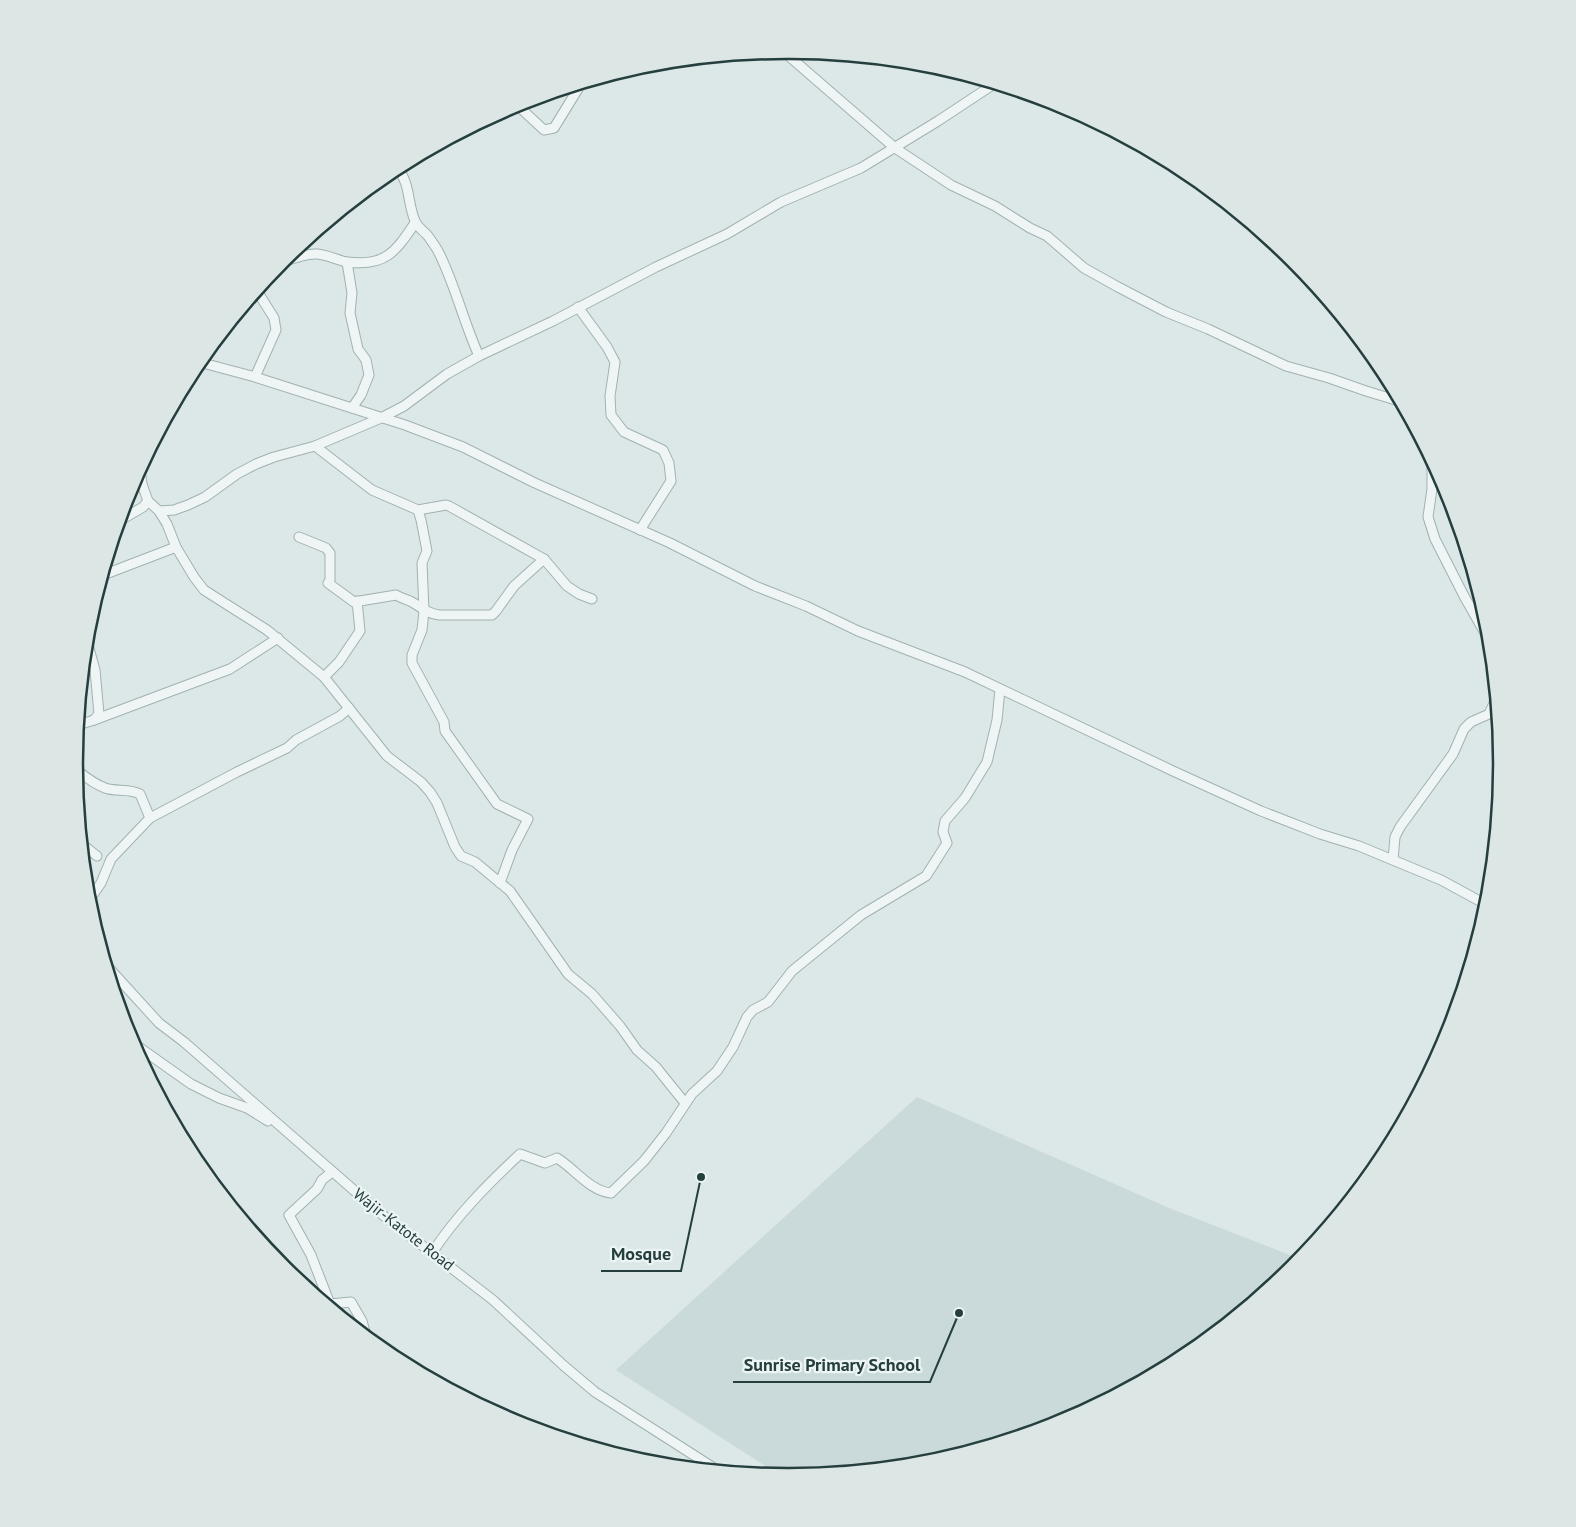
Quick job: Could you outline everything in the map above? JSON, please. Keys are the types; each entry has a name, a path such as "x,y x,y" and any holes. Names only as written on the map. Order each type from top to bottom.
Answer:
{"street":[{"path":"793,59 895,148 951,185 995,206 1030,228 1047,236 1084,268 1166,312 1208,329 1286,366 1390,398"},
{"path":"159,511 174,510 188,505 249,468 274,457 315,446 381,418 404,406 454,370 479,356 648,271 727,234 781,202 861,168 988,88"},
{"path":"523,110 544,130 554,128 576,92"},
{"path":"403,174 407,184 415,223 427,235 439,252 479,356"},
{"path":"297,259 316,254 347,262 374,261 389,256 401,244 415,223"},
{"path":"347,262 352,293 350,313 358,349 366,360 369,375 361,396 352,408"},
{"path":"255,377 276,330 274,318 260,296"},
{"path":"578,307 607,347 615,362 610,396 611,415 615,422 624,432 662,450 669,464 671,481 640,530"},
{"path":"207,364 255,377 352,408 463,447 535,483 670,543 755,586 806,606 858,631 965,672 1173,771 1320,834 1359,846 1394,860 1441,880 1479,901"},
{"path":"315,446 372,490 418,510 446,505 544,559 568,586 592,599"},
{"path":"1432,479 1428,517 1435,539 1478,620"},
{"path":"142,483 148,501 159,511 167,524 176,546 204,590 267,630 324,677 387,756 421,782 430,792 437,802 455,847 462,856 474,862 510,891 568,974 592,994 620,1026 637,1050 656,1067 685,1103"},
{"path":"129,516 143,507 148,501"},
{"path":"418,510 422,520 427,551 422,563 424,611 422,630 412,655 412,663 444,722 445,730 497,804 528,819 512,850 500,883"},
{"path":"299,537 326,548 330,553 330,580 328,583 354,602 396,595 409,600 424,611 440,615 492,615 514,586 544,559"},
{"path":"110,572 176,546"},
{"path":"324,677 339,662 360,631 357,601"},
{"path":"85,723 230,669 278,638"},
{"path":"91,659 95,670 99,702 99,714 94,720"},
{"path":"432,1253 443,1236 490,1182 520,1154 544,1163 557,1158 594,1187 604,1192 612,1193 644,1161 666,1133 692,1094 717,1071 733,1047 753,1010 768,1002 792,971 861,915 926,876 947,843 943,832 945,820 965,798 987,762 997,720 1000,689"},
{"path":"95,891 111,859 150,818 287,748 296,740 340,716 349,708"},
{"path":"1394,860 1395,837 1400,827 1453,754 1464,729 1471,722 1489,714 1490,711"},
{"path":"83,775 105,788 119,791 132,790 140,794 150,818"},
{"path":"89,850 97,856"},
{"name":"Wajir-Katote Road","path":"117,977 159,1023 184,1042 380,1213 493,1300 595,1392 706,1463"},
{"path":"146,1054 191,1084 247,1108 295,1139"},
{"path":"327,1296 311,1254 289,1215 332,1172"},
{"path":"336,1303 351,1302 363,1326"}],"shaded area":[{"path":"917,1097 1169,1208 1292,1256 1253,1293 1217,1323 1140,1374 1100,1396 1058,1415 1015,1431 925,1455 834,1467 768,1468 616,1370"}],"place":[{"name":"Mosque","path":"701,1177"},
{"name":"Sunrise Primary School","path":"959,1313"}]}
